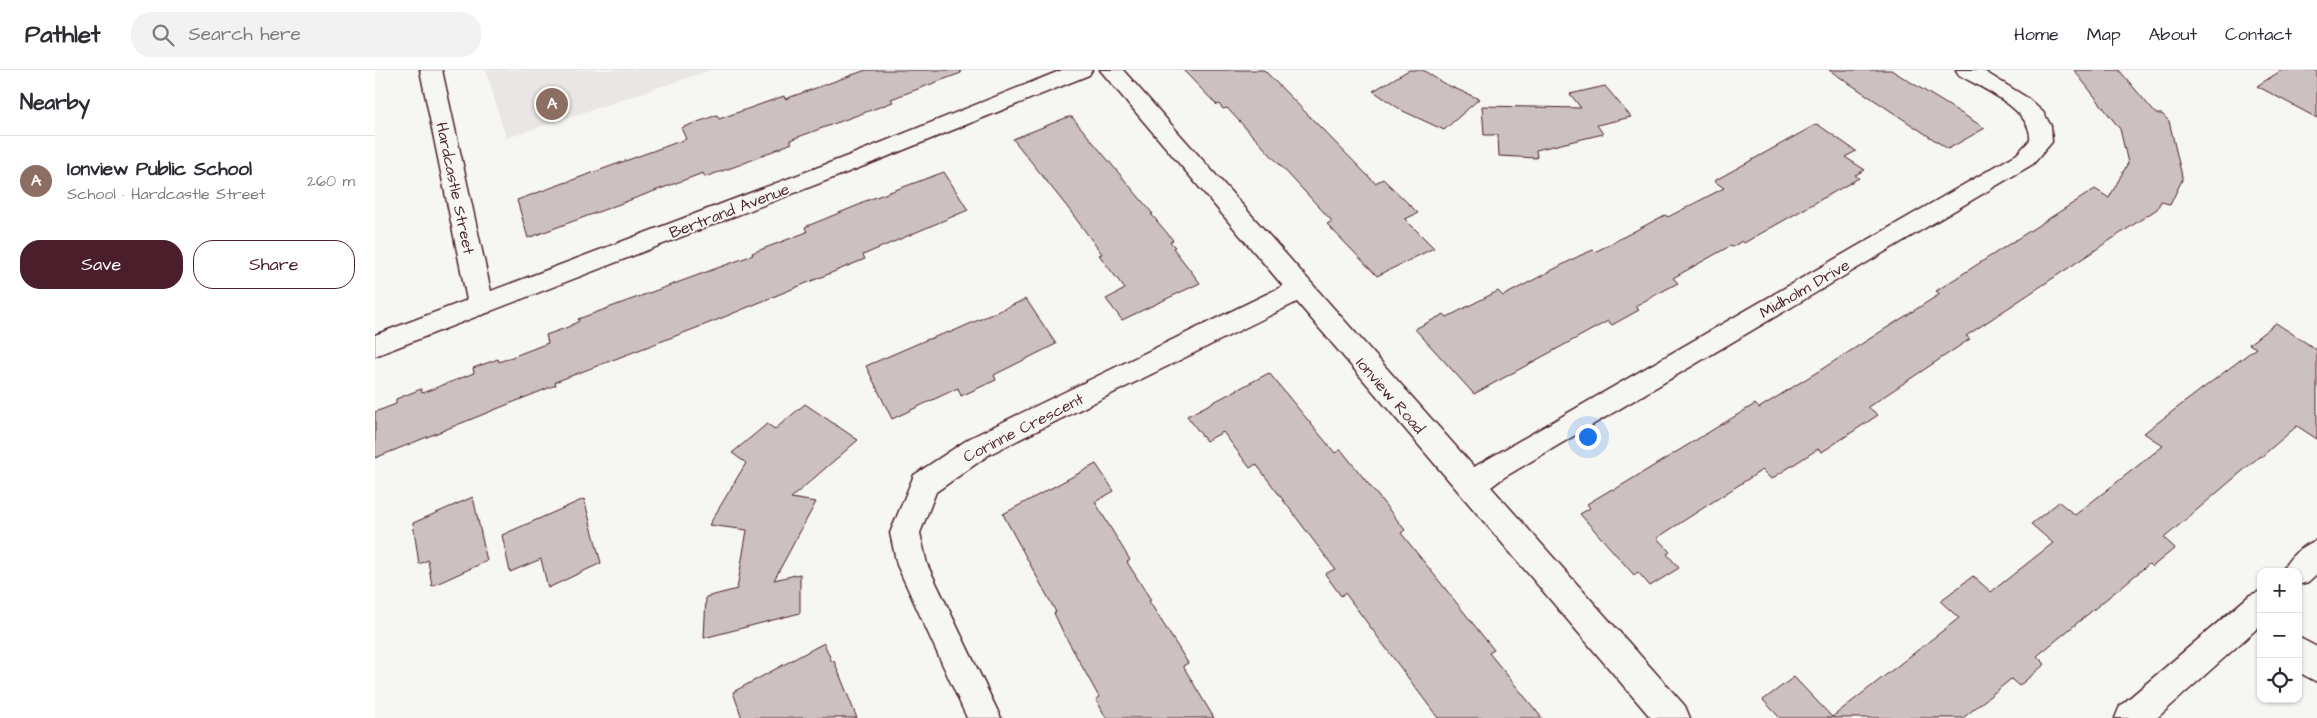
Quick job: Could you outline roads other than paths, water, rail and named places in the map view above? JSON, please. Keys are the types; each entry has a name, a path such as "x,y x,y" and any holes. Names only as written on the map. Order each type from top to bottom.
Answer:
{"street":[{"name":"Hardcastle Street","path":"431,70 481,305"},
{"name":"Bertrand Avenue","path":"375,346 861,159 1081,70"},
{"name":"Ionview Road","path":"1111,70 1673,718"},
{"name":"Midholm Drive","path":"1470,486 1493,469 2025,159 2041,142 2040,126 2024,107 1967,70"},
{"name":"Corinne Crescent","path":"984,718 912,565 905,533 923,484 980,446 1300,289"},
{"path":"2301,568 2317,554"},
{"path":"2132,718 2256,616"},
{"path":"2302,655 2317,666"}],"place":[{"name":"Ionview Public School","path":"552,104"}]}
